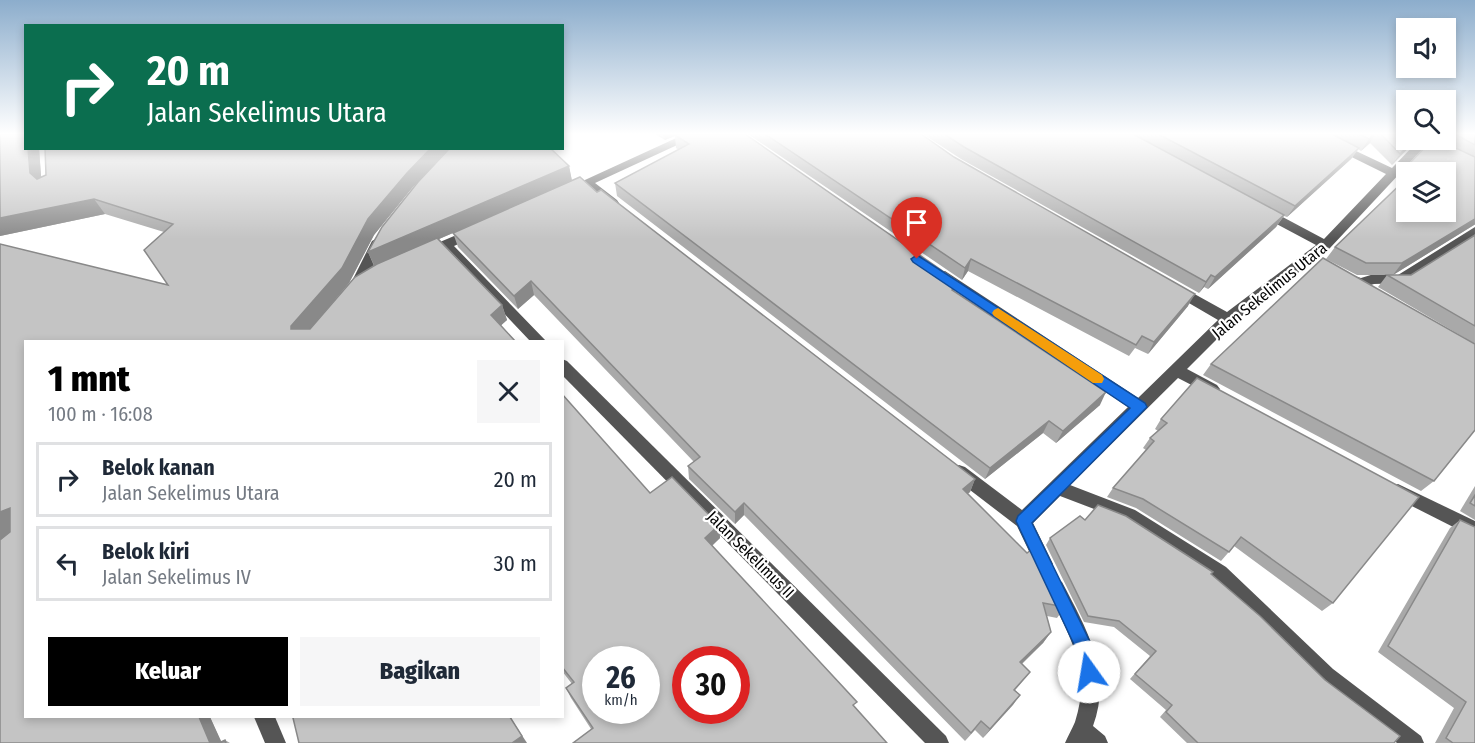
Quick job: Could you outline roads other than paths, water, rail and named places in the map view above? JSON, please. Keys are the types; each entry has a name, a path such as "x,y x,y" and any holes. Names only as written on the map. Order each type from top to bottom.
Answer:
{"street":[{"path":"566,192 618,169"},
{"path":"1384,169 1394,173"},
{"name":"Jalan Sekelimus Utara","path":"1023,521 1228,319 1312,261 1399,169"},
{"path":"587,182 625,212"},
{"path":"1251,206 1325,245"},
{"path":"416,257 489,225"},
{"path":"378,274 353,291 388,230"},
{"path":"1352,281 1361,283 1374,279 1401,280 1475,231"},
{"path":"446,244 538,340"},
{"path":"927,266 1140,407"},
{"path":"1335,273 1372,293"},
{"path":"1161,281 1228,319"},
{"name":"Jalan Sekelimus II","path":"564,367 939,743"},
{"path":"1178,370 1230,399"},
{"path":"950,465 1023,521 1086,652 1091,692 1085,738"},
{"path":"1385,484 1475,530"},
{"path":"1058,488 1129,515 1220,573 1326,676 1414,743"},
{"path":"264,718 276,743"}]}
